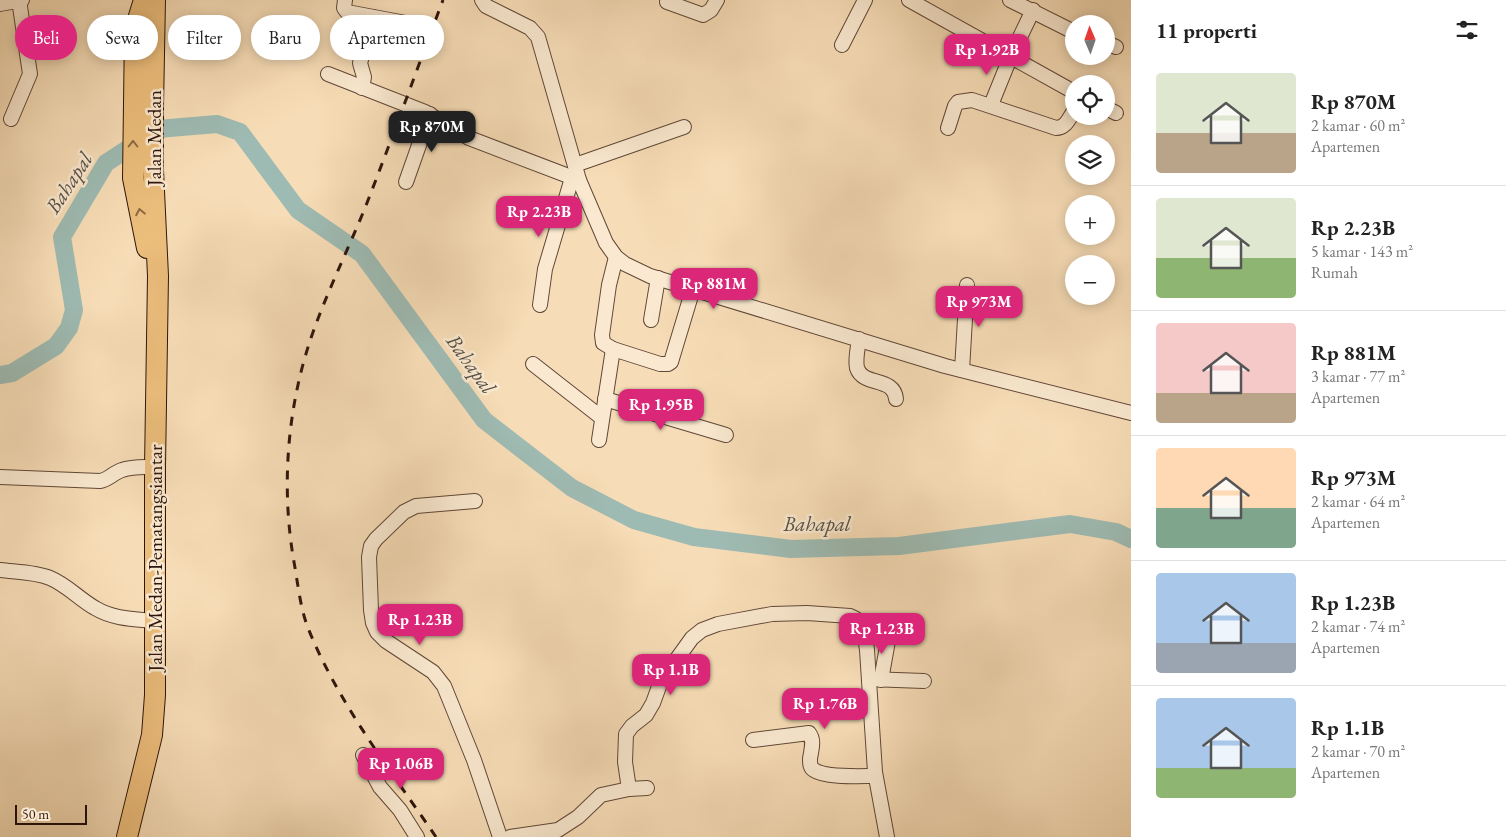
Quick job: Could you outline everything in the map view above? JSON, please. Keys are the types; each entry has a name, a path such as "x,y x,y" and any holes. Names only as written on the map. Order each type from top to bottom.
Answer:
{"highway":[{"path":"144,0 135,29 143,108 133,178 148,255 158,276"},
{"name":"Jalan Medan","path":"155,0 143,108 154,170 158,276"},
{"name":"Jalan Medan-Pematangsiantar","path":"127,837 152,735 155,695 155,468 158,276"}],"street":[{"path":"0,4 20,0 30,74 11,119"},
{"path":"345,0 344,8 347,12 362,15"},
{"path":"482,0 486,6 530,28 538,37 576,174 606,243 616,257 638,271 658,278 859,339 962,370 1131,413"},
{"path":"667,2 703,15 711,10 717,0"},
{"path":"842,45 865,0"},
{"path":"909,0 1065,87"},
{"path":"1010,0 1033,10 1065,28"},
{"path":"991,105 1010,58 1033,10"},
{"path":"361,60 364,77 362,88"},
{"path":"328,74 430,114 469,138 576,174 684,127"},
{"path":"948,128 958,102 972,100 1056,128 1061,128 1065,124"},
{"path":"406,182 430,114"},
{"path":"540,305 545,269 576,174"},
{"path":"616,257 609,285 602,335 603,343 613,349 660,364 671,362 694,289"},
{"path":"651,320 658,278"},
{"path":"962,370 967,285"},
{"path":"859,339 857,360 859,373 864,377 890,387 894,391 896,399"},
{"path":"599,440 613,349"},
{"path":"533,364 602,418"},
{"path":"605,399 726,435"},
{"path":"0,477 100,481 105,480 120,470 128,468 155,468"},
{"path":"474,501 416,506 404,512 376,539 371,546 369,557 371,610 377,632 386,641 433,672 444,686 474,760 500,837"},
{"path":"0,570 33,573 49,578 68,588 94,608 111,616 155,621"},
{"path":"628,788 625,762 626,734 632,726 646,715 653,703 661,681 692,638 702,630 718,624 772,614 850,616 856,619 864,629 867,650 875,679 876,776 887,837"},
{"path":"875,679 888,641 895,633"},
{"path":"875,679 924,681"},
{"path":"753,740 809,733 812,738 810,761 813,770 832,775 876,776"},
{"path":"363,756 380,786 400,810 417,837"},
{"path":"510,837 558,830 578,817 601,795 628,788 647,788"}],"waterway":[{"name":"Bahapal","path":"0,375 12,373 56,346 69,328 74,310 62,237 106,163 158,129 217,124 240,132 298,210 362,254 484,420 572,488 634,520 694,537 791,549 899,546 1070,524 1116,532 1131,539"}],"railway":[{"path":"436,837 350,710 320,656 308,628 303,612 290,534 287,477 296,393 311,338 365,208 443,0"}]}
